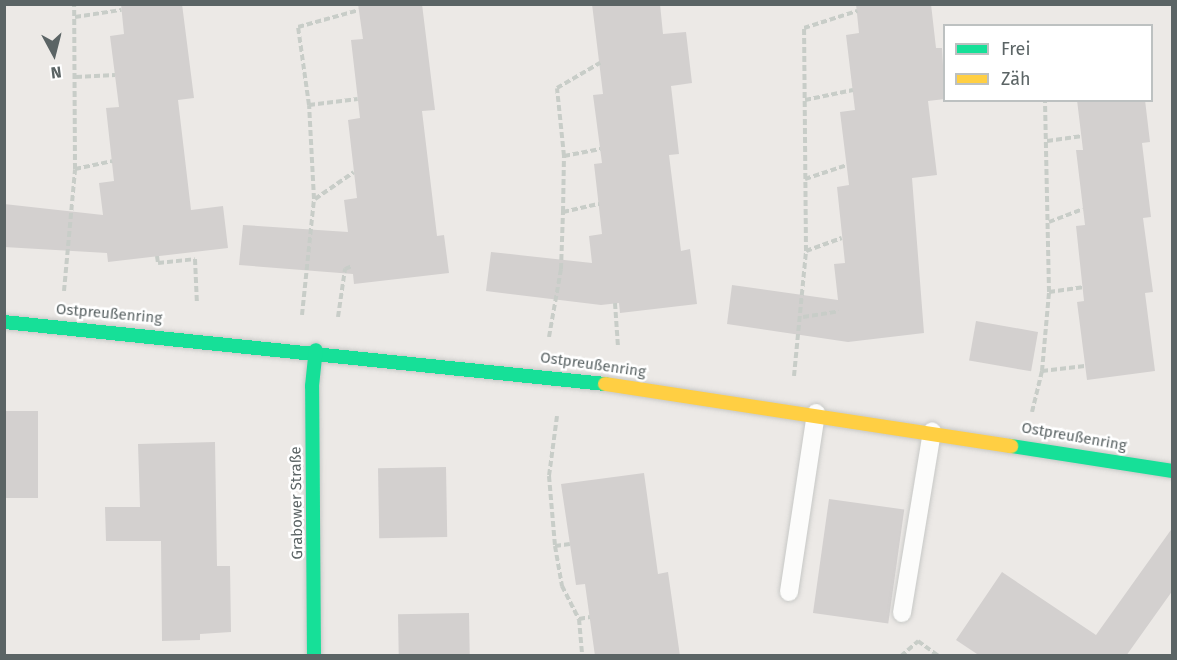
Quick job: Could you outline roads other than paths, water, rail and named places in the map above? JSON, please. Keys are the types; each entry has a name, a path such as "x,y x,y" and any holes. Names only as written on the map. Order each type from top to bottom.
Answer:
{"street":[{"name":"Ostpreußenring","path":"4,322 61,325 333,351 543,375 790,409 1025,445 1173,471"},
{"name":"Grabower Straße","path":"314,656 312,386 316,350"}],"lane":[{"path":"789,592 816,413"},
{"path":"902,613 932,431"}]}
